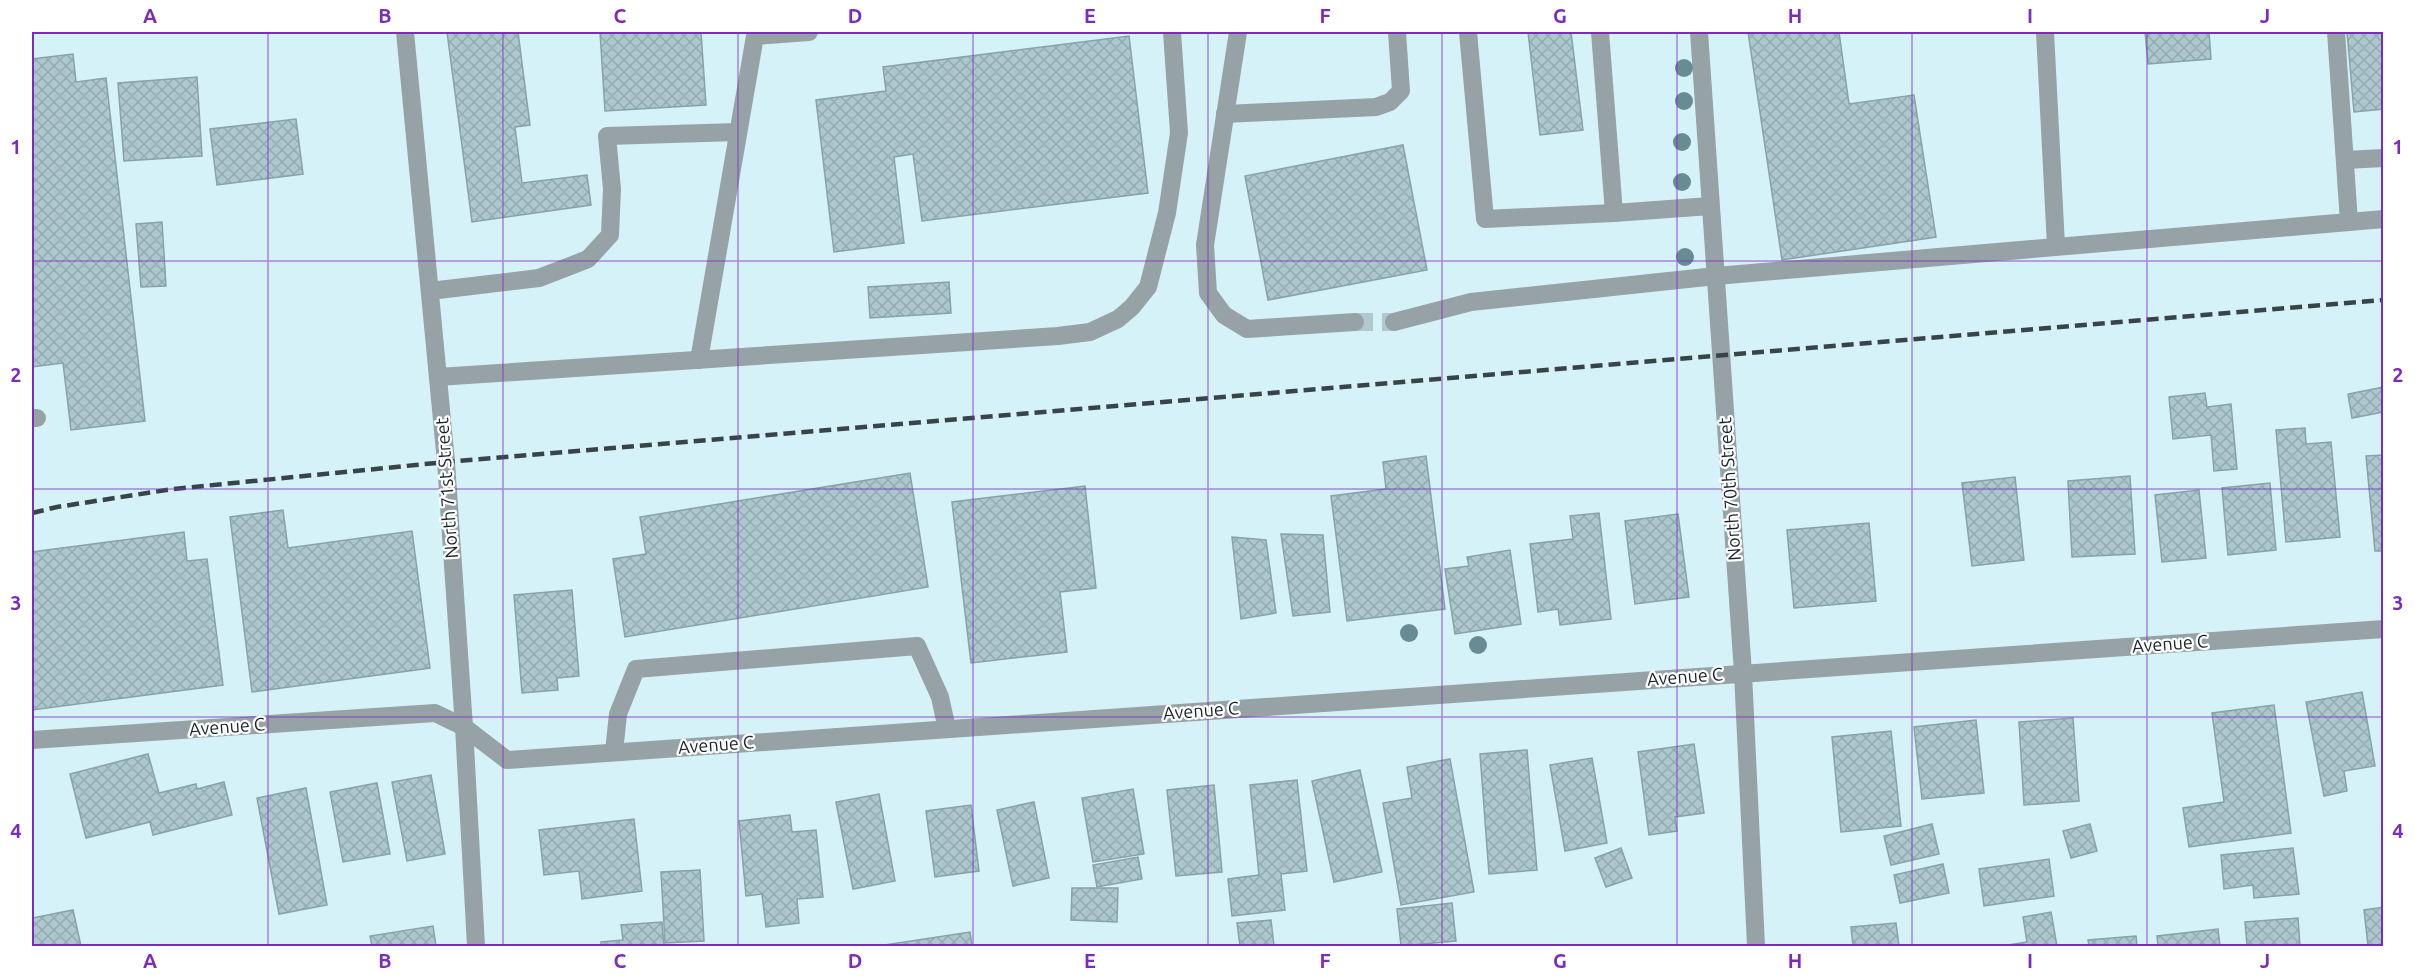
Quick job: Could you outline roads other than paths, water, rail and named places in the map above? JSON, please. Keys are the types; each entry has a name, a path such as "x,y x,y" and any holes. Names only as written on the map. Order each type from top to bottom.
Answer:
{"street":[{"name":"North 71st Street","path":"405,32 438,378 464,727 476,946"},
{"path":"699,360 755,34 808,32"},
{"path":"438,378 1058,336 1090,332 1118,319 1132,307 1148,287 1167,213 1179,133 1172,32"},
{"path":"1238,32 1205,245 1208,293 1224,315 1247,329 1355,322"},
{"path":"1225,114 1376,107 1390,102 1401,91 1397,32"},
{"path":"1468,32 1485,219 1710,206"},
{"path":"1600,32 1614,213"},
{"name":"North 70th Street","path":"1699,32 1743,673 1756,946"},
{"path":"2045,32 2056,246"},
{"path":"2336,32 2349,222"},
{"path":"430,291 539,278 588,259 610,235 612,189 607,136 738,132"},
{"path":"2345,160 2384,158"},
{"path":"1394,322 1471,302 1716,276 2384,219"},
{"name":"Avenue C","path":"32,741 435,713 464,727 507,760 2384,629"},
{"path":"614,752 618,714 636,669 917,646 940,697 947,729"}],"tunnel":[{"path":"1355,322 1394,322"}],"railway":[{"path":"32,513 173,489 446,462 2384,300"}]}
